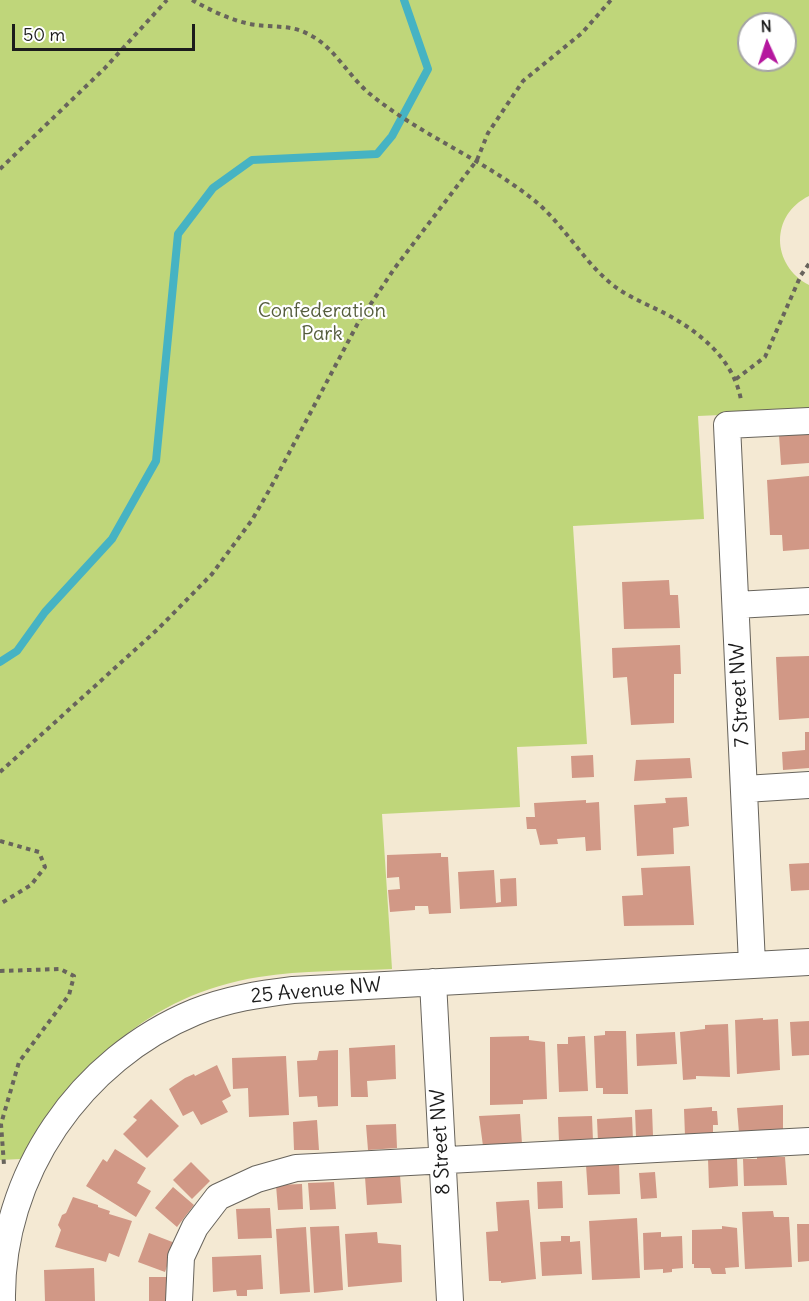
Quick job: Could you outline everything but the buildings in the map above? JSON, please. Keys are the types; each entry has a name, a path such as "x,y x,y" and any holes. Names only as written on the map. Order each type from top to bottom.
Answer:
{"street":[{"path":"735,425 809,421"},
{"name":"7 Street NW","path":"735,425 736,605 752,964"},
{"path":"736,605 809,601"},
{"path":"745,789 809,785"},
{"name":"25 Avenue NW","path":"2,1301 5,1239 19,1188 48,1132 88,1082 137,1042 166,1025 217,1004 260,993 809,962"},
{"name":"8 Street NW","path":"433,982 450,1301"},
{"path":"179,1301 182,1257 195,1227 218,1197 257,1179 296,1168 809,1141"}],"path":[{"path":"0,169 104,69 167,0"},
{"path":"192,0 214,12 250,24 292,28 309,34 324,45 368,93 393,111 477,160 532,199 608,282 623,293 686,326 704,340 736,379 735,425"},
{"path":"0,772 158,630 231,550 271,487 358,323 394,268 477,160 488,133 523,81 582,33 611,0"},
{"path":"736,379 765,357 801,275 809,264"},
{"path":"0,842 39,852 45,867 31,885 0,904"},
{"path":"0,971 60,969 74,976 69,995 19,1062 1,1124 5,1179 19,1188"}],"green space":[{"name":"Confederation Park","path":"0,0 809,0 809,196 796,204 787,215 780,240 787,265 796,276 809,285 809,411 698,416 704,519 573,526 587,744 517,747 520,807 382,814 392,969 309,972 259,977 219,986 182,1000 150,1018 92,1065 67,1094 21,1159 0,1160"}],"waterway":[{"path":"0,662 17,651 45,612 112,539 156,461 178,234 213,188 252,160 377,154 392,136 428,69 404,0"}]}
